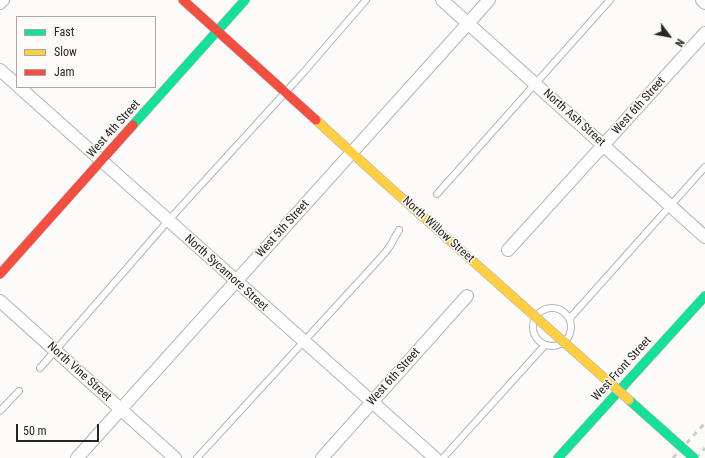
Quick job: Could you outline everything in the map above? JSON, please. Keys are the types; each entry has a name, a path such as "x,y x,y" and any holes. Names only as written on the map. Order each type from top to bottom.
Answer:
{"main road":[{"name":"North Willow Street","path":"183,0 385,183 694,458"},
{"name":"West 4th Street","path":"0,274 246,0"},
{"name":"West Front Street","path":"558,458 705,296"}],"street":[{"path":"0,3 3,0"},
{"name":"North Ash Street","path":"442,0 705,237"},
{"name":"West 5th Street","path":"78,458 489,0"},
{"path":"702,0 705,3"},
{"name":"West 6th Street","path":"508,250 705,32"},
{"name":"North Sycamore Street","path":"0,70 16,84"},
{"name":"North Sycamore Street","path":"20,88 435,458"},
{"name":"West 6th Street","path":"322,458 467,296"},
{"name":"North Vine Street","path":"0,301 175,458"},
{"path":"567,340 621,389"}],"lane":[{"path":"40,368 168,221 366,0"},
{"path":"437,194 610,0"},
{"path":"570,318 705,167"},
{"path":"196,458 384,254 398,230"},
{"path":"546,308 559,309 570,318 572,324 571,334 567,340 561,344 552,347 545,345 536,338 533,330 533,324 540,312 546,308"},
{"path":"443,458 545,345"},
{"path":"0,411 19,391"}],"railway":[{"path":"673,458 705,423"},
{"path":"696,458 705,448"}],"traffic: fast":[{"path":"133,125 245,0"},
{"path":"558,458 705,296"},
{"path":"629,400 694,458"}],"traffic: slow":[{"path":"316,120 385,183"},
{"path":"385,183 629,400"}],"traffic: jam":[{"path":"183,0 316,120"},
{"path":"0,274 133,125"}]}
